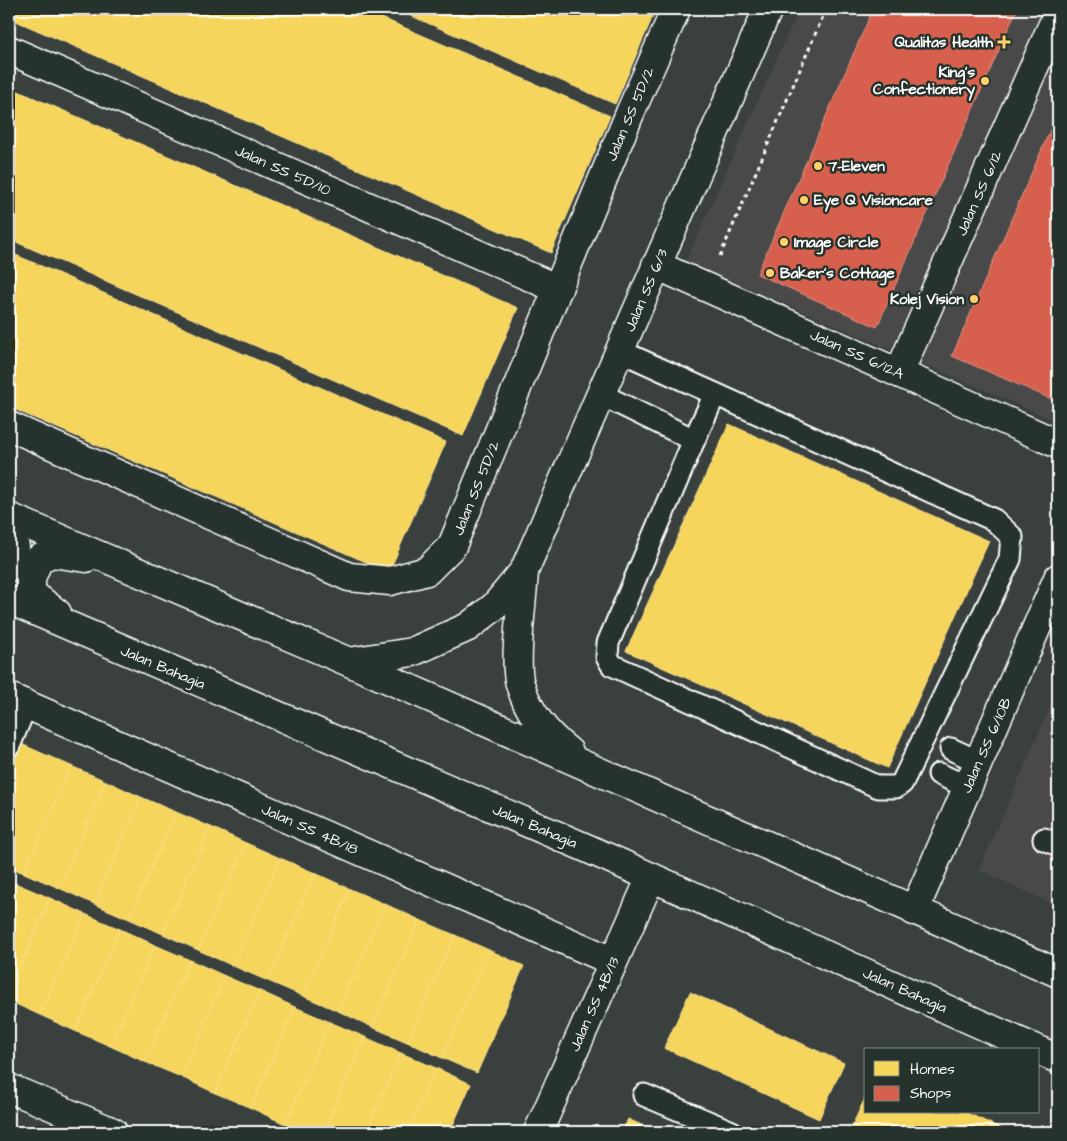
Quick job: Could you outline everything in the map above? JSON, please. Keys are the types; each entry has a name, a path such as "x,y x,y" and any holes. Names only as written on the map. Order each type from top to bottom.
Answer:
{"street":[{"name":"Jalan SS 5D/2","path":"9,426 349,577 390,581 427,571 452,546 630,113 676,9"},
{"name":"Jalan SS 6/3","path":"524,571 768,9"},
{"name":"Jalan SS 6/12","path":"899,373 1058,13"},
{"name":"Jalan SS 5D/10","path":"9,50 558,289"},
{"name":"Jalan SS 6/12A","path":"656,265 1058,444"},
{"path":"9,517 349,662 1058,973"},
{"path":"9,532 15,547 9,567"},
{"path":"101,640 45,606 31,592 31,578 39,559 52,553 130,568"},
{"path":"349,662 412,652 468,627 495,606 524,571"},
{"path":"524,571 519,683 536,719 551,738 592,769"},
{"name":"Jalan SS 6/10B","path":"914,911 1058,578"},
{"name":"Jalan Bahagia","path":"9,600 651,877 1035,1048"},
{"name":"Jalan SS 4B/18","path":"17,701 612,961"},
{"name":"Jalan SS 4B/13","path":"538,1132 612,961 651,877"},
{"path":"1028,1045 1058,1052"},
{"name":"Jalan Bahagia","path":"1040,1050 1058,1058"},
{"path":"9,1088 113,1132"}],"lane":[{"path":"620,351 994,520 1012,537 1010,559 908,774 902,783 896,787 878,787 612,665 607,657 608,643 715,394"},
{"path":"602,395 694,440"},
{"path":"9,746 17,701"},
{"path":"951,749 979,762"},
{"path":"939,774 967,787"},
{"path":"644,1095 732,1132"}],"path":[{"path":"707,287 826,9"}],"shaded area":[{"path":"799,9 1058,9 1058,422 686,261"},
{"path":"1058,689 1058,906 979,870"}],"building: Homes":[{"path":"9,9 361,9 610,116 551,253 9,18"},
{"path":"395,9 656,9 615,104"},
{"path":"9,87 518,308 463,436 9,239"},
{"path":"9,252 446,442 389,572 9,407"},
{"path":"729,424 989,541 887,768 626,651"},
{"path":"19,743 71,766 24,873 9,867 9,767"},
{"path":"71,766 106,781 59,888 24,873"},
{"path":"106,781 141,797 94,904 59,888"},
{"path":"141,797 176,812 129,919 94,904"},
{"path":"176,812 211,827 163,934 129,919"},
{"path":"211,827 246,843 198,950 163,934"},
{"path":"246,843 280,858 233,966 198,950"},
{"path":"280,858 315,873 268,981 233,966"},
{"path":"315,873 350,889 303,996 268,981"},
{"path":"9,880 15,883 9,896"},
{"path":"15,883 50,898 9,992 9,896"},
{"path":"350,889 385,904 338,1011 303,996"},
{"path":"50,898 85,914 40,1015 9,1001 9,992"},
{"path":"385,904 420,920 372,1027 338,1011"},
{"path":"85,914 120,929 75,1031 40,1015"},
{"path":"420,920 455,935 407,1042 372,1027"},
{"path":"120,929 155,945 110,1046 75,1031"},
{"path":"455,935 489,950 442,1058 407,1042"},
{"path":"155,945 190,960 145,1062 110,1046"},
{"path":"489,950 524,966 477,1073 442,1058"},
{"path":"190,960 225,976 181,1077 145,1062"},
{"path":"225,976 260,991 215,1093 181,1077"},
{"path":"260,991 295,1007 251,1108 215,1093"},
{"path":"690,992 844,1063 819,1119 664,1048"},
{"path":"295,1007 330,1022 285,1124 251,1108"},
{"path":"330,1022 365,1037 324,1132 306,1132 285,1124"},
{"path":"365,1037 401,1053 366,1132 324,1132"},
{"path":"401,1053 436,1068 407,1132 366,1132"},
{"path":"436,1068 471,1084 450,1132 407,1132"},
{"path":"864,1100 864,1114 969,1114 1009,1132 860,1132 851,1128"},
{"path":"628,1119 657,1132 622,1132"}],"building: Shops":[{"path":"873,9 1017,9 877,327 757,274"},
{"path":"1058,112 1058,402 952,356"}],"place":[{"name":"Qualitas Health","path":"1004,42"},
{"name":"King's Confectionery","path":"985,81"},
{"name":"7-Eleven","path":"818,166"},
{"name":"Eye Q Visioncare","path":"804,200"},
{"name":"Image Circle","path":"784,242"},
{"name":"Baker's Cottage","path":"770,273"},
{"name":"Kolej Vision","path":"974,299"}]}
